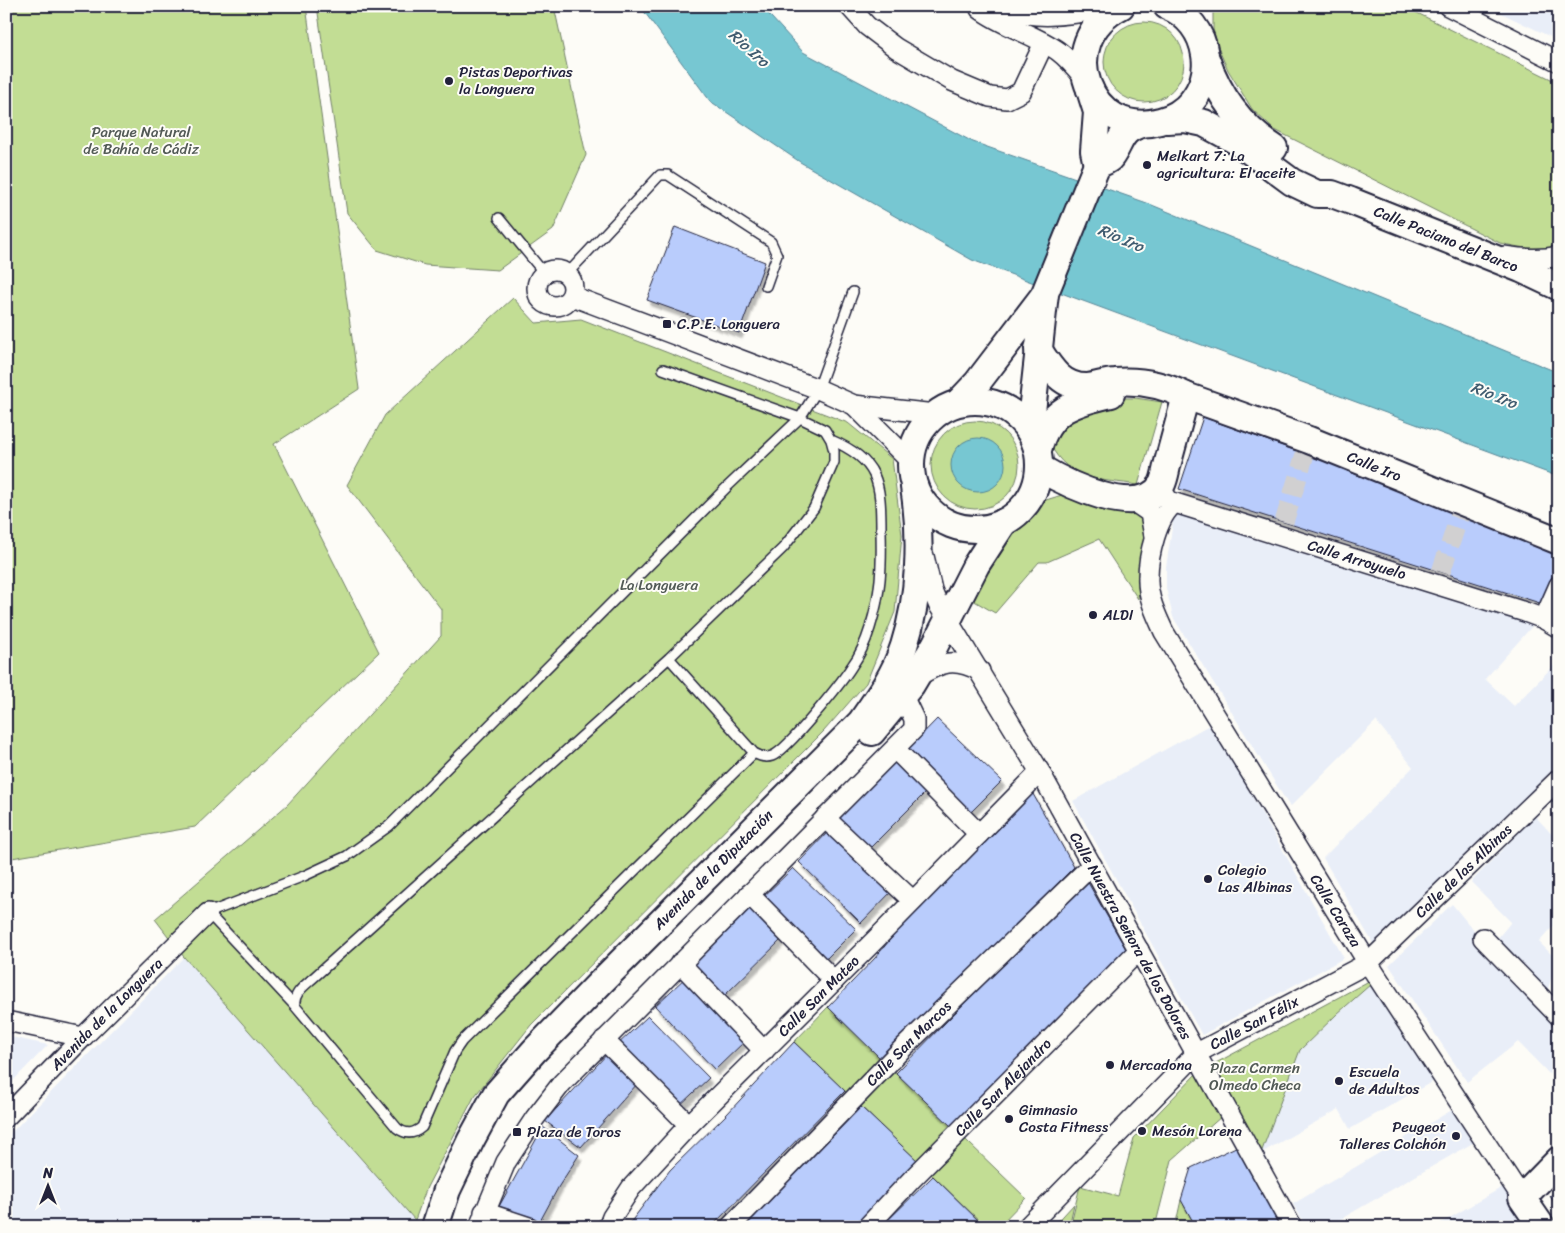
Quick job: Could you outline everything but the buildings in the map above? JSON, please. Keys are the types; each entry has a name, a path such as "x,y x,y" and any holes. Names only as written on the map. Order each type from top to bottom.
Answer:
{"main road":[{"path":"959,402 977,383 1045,293 1097,165 1094,151 1097,112 1088,84 1084,53 1087,41 1101,20 1120,6"},
{"path":"1167,6 1183,15 1192,24 1203,47"},
{"path":"1088,84 1097,101 1112,114 1129,122 1142,124 1167,120 1188,106 1196,96 1205,72 1196,6"},
{"name":"Calle Paciano del Barco","path":"1203,47 1214,81 1235,113 1249,129 1300,166 1324,180 1332,194"},
{"name":"Calle Paciano del Barco","path":"1167,120 1185,119 1204,123 1235,140 1292,182 1317,194 1332,194 1521,269 1559,287"},
{"path":"1097,165 1110,159 1116,146 1129,129 1142,124"},
{"path":"1045,293 1038,349 1036,449 1038,482 1029,500 1016,515 1004,522 992,527 978,529 952,525 929,510 914,487 910,461 913,448 925,424 935,414 959,402 972,400 986,401 1011,411 1021,419 1036,449 1066,483 1098,496 1131,500 1168,494 1186,396"},
{"name":"Calle Iro","path":"1038,349 1051,371 1069,383 1086,387 1114,382 1149,383 1170,388 1307,447 1462,507 1559,541"},
{"name":"Calle Iro","path":"1036,449 1044,430 1054,416 1073,404 1113,393 1135,392 1186,396"},
{"name":"Avenida de la Diputación","path":"435,1227 447,1190 496,1094 534,1051 595,988 861,722 876,701 892,674 904,646 912,618 916,584 918,534 918,515 914,487"},
{"name":"Avenida de la Diputación","path":"453,1227 465,1184 485,1144 523,1086 561,1044 672,936 874,729 909,687 935,645 976,565 1004,522"},
{"path":"1522,1198 1559,1160"},
{"name":"Calle Caraza","path":"1522,1198 1542,1227"}],"street":[{"path":"849,6 867,26 896,48 952,82 990,97 1006,99 1021,92 1044,43"},
{"path":"977,6 992,18 1057,50 1088,84"},
{"path":"982,6 1038,15 1055,15 1120,6"},
{"path":"1448,6 1559,62"},
{"path":"1478,252 1518,258 1549,258 1559,256"},
{"path":"556,270 568,274 574,286 572,296 564,305 552,307 541,300 538,295 537,283 544,273 556,270"},
{"path":"572,296 818,389 854,405 935,414"},
{"path":"854,405 910,461"},
{"name":"Calle Arroyuelo","path":"1168,494 1439,578 1551,624"},
{"name":"Calle Caraza","path":"1168,494 1166,511 1154,536 1148,577 1152,606 1164,632 1368,964 1522,1198"},
{"path":"1131,500 1150,514 1154,536"},
{"name":"Calle Nuestra Señora de los Dolores","path":"918,534 932,590 938,604 1040,772 1292,1227"},
{"path":"1551,624 1559,585"},
{"path":"528,1227 482,1219 506,1162 535,1118 562,1083 914,729 915,724 909,687 934,666 949,662 968,664 980,671"},
{"path":"896,749 979,834"},
{"name":"Calle San Mateo","path":"608,1227 612,1217 631,1188 689,1125 1040,772"},
{"name":"Calle de las Albinas","path":"1368,964 1559,779"},
{"path":"826,818 913,901"},
{"name":"Calle San Marcos","path":"730,1227 903,1048 1092,865"},
{"path":"749,894 834,981"},
{"name":"Avenida de la Longuera","path":"6,1116 208,913"},
{"path":"1483,938 1559,1016"},
{"name":"Calle San Alejandro","path":"867,1227 913,1178 1139,950"},
{"path":"680,964 764,1051"},
{"name":"Calle San Félix","path":"1026,1227 1197,1053 1368,964"},
{"path":"6,1021 83,1037"},
{"path":"604,1040 689,1125"}],"lane":[{"path":"568,274 660,175 668,175 771,242 777,256 766,286"},
{"path":"499,218 544,273"},
{"path":"754,753 462,1041 422,1127 418,1130 407,1133 398,1128 295,1006 208,913 304,876 347,856 389,826 727,487 800,418 818,389 853,292"},
{"path":"295,1006 294,1002 298,992 669,658 784,548 814,508 834,462 831,440 824,430 800,418 663,369"},
{"path":"669,658 754,753 765,757 777,753 823,705 853,665 866,638 879,596 882,555 881,502 873,472 863,458 843,445 831,440"}],"shaded area":[{"path":"1487,6 1559,6 1559,41"},
{"path":"1175,509 1536,622 1485,679 1514,706 1559,660 1559,768 1377,950 1323,858 1413,767 1376,721 1290,807 1173,617 1166,588 1166,567"},
{"name":"Colegio Las Albinas","path":"1211,724 1344,958 1202,1035 1073,801"},
{"path":"1535,816 1559,842 1559,920 1539,942 1558,961 1547,991 1497,939 1511,922 1471,882"},
{"path":"1452,904 1559,1031 1559,1084 1518,1042 1467,1082 1389,965"},
{"path":"184,957 415,1220 413,1227 6,1227 6,1138"},
{"name":"Escuela de Adultos","path":"1371,984 1437,1079 1350,1129 1339,1109 1261,1153 1300,1050"},
{"path":"6,1036 48,1045 6,1088"},
{"path":"1457,1107 1478,1140 1327,1227 1307,1227 1293,1204"},
{"path":"1506,1185 1533,1227 1434,1227"}],"green space":[{"name":"Parque Natural de Bahía de Cádiz","path":"6,6 306,6 359,389 274,444 379,652 195,827 6,859"},
{"name":"Pistas Deportivas la Longuera","path":"317,6 554,6 586,155 553,230 498,270 425,265 377,250 347,213"},
{"path":"1213,6 1403,6 1559,83 1559,246 1530,248 1500,243 1273,129 1252,109 1228,70 1218,48 1213,29"},
{"path":"1144,22 1159,25 1172,34 1181,47 1184,62 1181,77 1172,90 1159,99 1144,102 1129,99 1116,90 1107,77 1104,62 1107,47 1116,34 1129,25"},
{"name":"La Longuera","path":"513,298 536,323 581,319 848,423 892,459 902,535 895,612 866,683 824,731 531,1025 474,1097 427,1187 415,1220 184,957 155,919 287,805 441,636 441,609 347,485 385,415"},
{"path":"1117,398 1135,398 1162,402 1138,485 1099,479 1076,472 1067,466 1050,444 1059,425"},
{"path":"966,421 984,421 1000,428 1012,440 1019,456 1019,474 1012,490 1000,502 984,509 966,509 950,502 938,490 931,474 931,456 938,440 950,428"},
{"path":"1062,495 1136,511 1145,527 1138,599 1099,539 1047,562 1039,562 995,613 971,599 988,566 1014,532 1046,500"},
{"name":"Plaza Carmen Olmedo Checa","path":"1369,981 1371,984 1300,1050 1261,1153 1214,1064"},
{"path":"828,1007 1026,1198 998,1227 986,1227 794,1042"},
{"path":"1198,1072 1222,1116 1172,1160 1155,1227 1070,1227 1080,1186 1118,1196 1134,1138"},
{"path":"1181,1200 1196,1227 1175,1227"},
{"path":"1074,1204 1069,1227 1053,1227"}],"water":[{"name":"Rio Iro","path":"640,6 761,6 803,52 973,142 1147,203 1559,373 1559,477 972,260 800,162 710,101"},
{"path":"973,438 983,438 993,442 1001,450 1005,465 1001,480 993,488 983,492 973,492 963,488 955,480 951,470 951,460 955,450 963,442"}],"tunnel":[{"path":"1284,522 1305,454"},
{"path":"1441,572 1461,511"}],"place":[{"name":"Pistas Deportivas la Longuera","path":"449,81"},
{"name":"Melkart 7: La agricultura: El aceite","path":"1147,165"},
{"name":"C.P.E. Longuera","path":"667,324"},
{"name":"ALDI","path":"1093,615"},
{"name":"Colegio Las Albinas","path":"1208,879"},
{"name":"Mercadona","path":"1110,1065"},
{"name":"Escuela de Adultos","path":"1339,1081"},
{"name":"Gimnasio Costa Fitness","path":"1009,1119"},
{"name":"Mesón Lorena","path":"1142,1131"},
{"name":"Plaza de Toros","path":"517,1132"},
{"name":"Peugeot Talleres Colchón","path":"1456,1136"}]}
